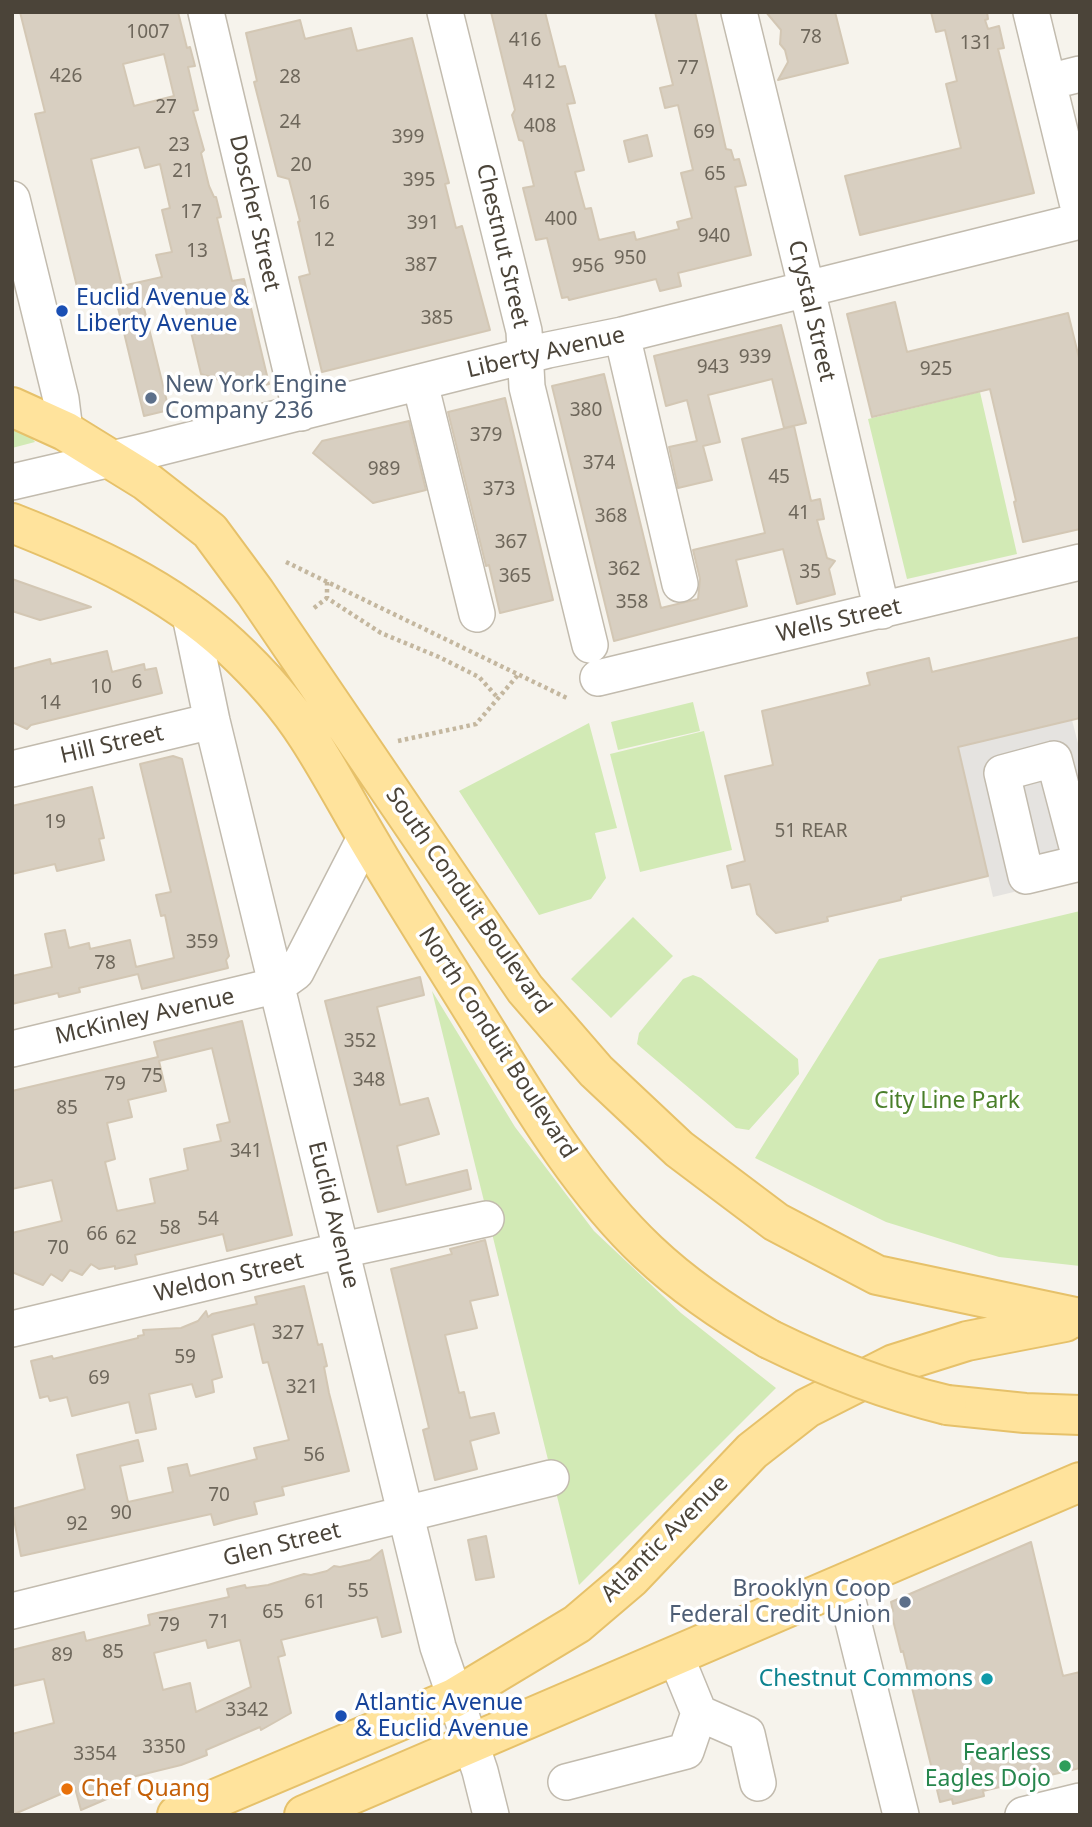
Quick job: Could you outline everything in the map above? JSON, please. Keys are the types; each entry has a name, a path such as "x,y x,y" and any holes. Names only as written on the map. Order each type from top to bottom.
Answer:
{"main road":[{"name":"South Conduit Boulevard","path":"12,407 65,431 113,459 210,531 256,592 525,989 596,1071 680,1149 776,1222 877,1275 1080,1319"},
{"name":"North Conduit Boulevard","path":"12,523 123,570 189,611 230,647 269,687 307,735 534,1110 611,1213 647,1252 684,1284 723,1313 769,1339 821,1364 912,1397 947,1405 1080,1415"},
{"name":"Atlantic Avenue","path":"177,1815 454,1698 577,1624 631,1578 752,1451 807,1408 894,1364 968,1341 1080,1319"},
{"path":"304,1815 1080,1482"}],"street":[{"name":"Doscher Street","path":"206,12 301,413"},
{"name":"Chestnut Street","path":"445,12 524,331 527,387 594,662"},
{"name":"Crystal Street","path":"739,12 882,611"},
{"path":"1031,12 1064,78 1080,214"},
{"path":"12,199 61,399 65,431"},
{"name":"Liberty Avenue","path":"12,482 1080,221"},
{"path":"622,335 680,584"},
{"path":"419,383 477,614"},
{"name":"Wells Street","path":"594,662 882,611 1080,562"},
{"name":"Euclid Avenue","path":"189,611 212,721 438,1647 471,1743 491,1815"},
{"name":"Hill Street","path":"12,769 212,721"},
{"path":"1080,858 1054,760 1002,773 1026,876 1080,863"},
{"path":"278,985 296,972 366,836"},
{"name":"McKinley Avenue","path":"12,1049 278,985"},
{"name":"Weldon Street","path":"12,1329 342,1250 486,1219"},
{"name":"Glen Street","path":"12,1611 551,1478"},
{"path":"844,1585 901,1815"},
{"path":"566,1782 686,1751 699,1713 676,1657"},
{"path":"699,1713 747,1734 758,1783"},
{"path":"1023,1815 1080,1801"}],"path":[{"path":"286,562 567,698"},
{"path":"314,608 327,597 327,582"},
{"path":"327,597 381,633 479,677 498,698"},
{"path":"398,741 476,724 518,675"}],"green space":[{"path":"980,392 1017,554 907,579 868,419"},
{"path":"12,429 31,437 35,442 12,448"},
{"path":"693,702 700,731 618,750 611,722"},
{"path":"589,723 617,828 595,833 606,878 591,899 539,915 459,791"},
{"path":"704,731 732,850 640,872 610,754"},
{"name":"City Line Park","path":"1080,911 1080,1266 999,1257 886,1222 755,1158 879,959"},
{"path":"633,917 673,956 611,1018 571,979"},
{"path":"693,975 701,978 798,1059 799,1074 749,1130 736,1128 637,1044 639,1033 683,979"},
{"path":"432,991 515,1127 594,1231 681,1313 776,1388 579,1585"}],"shaded area":[{"path":"1072,720 1080,751 1080,876 993,897 958,747"}],"building":[{"path":"20,12 178,12 187,48 190,47 195,66 188,67 198,110 193,111 204,150 201,153 209,186 216,197 221,217 217,218 232,281 244,279 269,384 248,389 201,374 182,294 143,304 169,410 144,416 114,291 80,299 35,114 45,112","holes":["164,54 174,96 134,106 123,64","139,147 145,168 160,164 170,208 162,210 172,252 156,255 162,277 122,286 91,159"]},
{"path":"491,12 545,12 559,67 565,66 575,103 567,104 584,170 575,172 585,209 591,208 599,240 634,232 636,240 679,229 677,222 692,218 681,173 693,170 678,105 665,108 660,88 673,85 655,12 695,12 726,149 731,150 734,160 739,159 746,185 735,187 751,255 678,273 681,286 660,291 656,279 569,300 568,297 562,298 547,238 536,240 523,188 534,186 523,141 519,140 512,115 515,110"},
{"path":"766,12 835,12 848,63 778,80 788,62 785,50 780,44 781,30"},
{"path":"931,12 987,12 988,19 985,20 988,29 999,26 1004,48 998,49 1034,193 860,235 845,176 961,148 946,84 957,81 945,30 936,32"},
{"path":"300,20 305,39 351,28 357,51 412,38 449,183 445,184 456,228 462,226 490,330 322,372 299,277 310,274 298,222 300,221 289,179 278,176 254,82 257,81 246,33"},
{"path":"647,135 652,156 629,162 624,141"},
{"path":"895,302 907,352 1068,313 1080,362 1080,529 1023,542 990,389 872,417 847,314"},
{"path":"781,325 806,423 784,428 772,379 708,395 720,442 703,446 712,480 678,488 669,447 697,441 687,400 666,406 654,356"},
{"path":"604,374 661,608 698,599 700,579 693,550 765,533 742,439 794,426 811,501 820,499 824,519 817,520 827,558 835,561 829,569 835,594 797,604 783,549 736,560 747,606 614,641 552,386"},
{"path":"505,398 553,600 500,613 448,412"},
{"path":"409,421 426,490 373,503 313,453 322,441"},
{"path":"12,579 91,607 40,620 12,611"},
{"path":"1080,637 1080,718 958,747 988,876 901,897 901,900 827,917 828,921 776,933 757,914 750,884 732,888 727,866 745,861 725,776 773,765 762,711 870,685 867,673 929,658 932,672"},
{"path":"107,651 112,672 144,664 145,670 156,668 162,693 31,725 27,729 12,722 12,669 50,659 51,664"},
{"path":"173,756 182,759 229,956 226,960 228,968 142,989 138,974 79,988 80,992 59,997 58,993 12,1004 12,976 52,967 45,934 65,930 69,948 89,943 90,949 130,940 136,967 174,958 165,915 161,916 156,895 171,892 140,764"},
{"path":"92,787 104,838 99,839 104,860 57,871 55,864 12,874 12,806"},
{"path":"420,977 424,995 377,1007 400,1105 428,1098 439,1134 397,1146 406,1185 467,1170 471,1189 378,1212 325,1001"},
{"path":"242,1021 292,1235 227,1251 223,1234 135,1255 137,1264 99,1269 91,1264 82,1275 70,1270 62,1281 51,1274 43,1285 12,1272 12,1233 62,1221 52,1180 12,1189 12,1091 158,1057 154,1042","holes":["212,1048 230,1122 217,1125 221,1141 184,1149 188,1170 150,1179 155,1203 117,1211 105,1162 115,1159 107,1123 132,1117 128,1100 166,1091 159,1061"]},
{"path":"485,1240 498,1295 470,1301 477,1328 445,1335 459,1393 464,1392 470,1418 494,1413 499,1433 470,1441 477,1469 435,1480 423,1430 429,1428 391,1269 452,1254 450,1249"},
{"path":"304,1286 318,1345 322,1344 329,1393 349,1471 282,1487 284,1495 254,1502 257,1514 214,1525 211,1514 21,1556 12,1509 85,1489 77,1455 138,1440 143,1461 120,1466 128,1502 173,1492 168,1468 187,1464 190,1476 257,1459 254,1448 289,1440 268,1362 263,1363 254,1324 212,1335 222,1377 212,1380 214,1392 196,1397 192,1384 149,1394 156,1429 136,1433 129,1402 72,1416 67,1397 50,1401 48,1396 40,1398 31,1361 52,1356 53,1359 138,1338 144,1335 143,1330 181,1328 198,1321 206,1311 208,1317 257,1304 255,1297"},
{"path":"486,1536 494,1577 476,1580 468,1540"},
{"name":"Chestnut Commons","path":"1031,1542 1063,1676 1080,1672 1080,1768 983,1791 984,1796 953,1804 952,1799 940,1802 891,1612 891,1602"},
{"path":"382,1550 401,1632 382,1637 377,1617 281,1640 285,1655 278,1657 291,1713 261,1730 260,1727 206,1750 207,1755 181,1765 128,1778 130,1789 81,1810 75,1788 12,1815 12,1734 54,1723 44,1679 12,1686 12,1650 84,1632 86,1641 150,1625 148,1615 229,1597 227,1589 245,1585 246,1588 268,1585 304,1574 327,1571 334,1566 370,1560","holes":["206,1640 208,1648 240,1640 251,1687 196,1712 190,1683 163,1690 154,1653"]}],"place":[{"name":"Euclid Avenue & Liberty Avenue","path":"62,311"},
{"name":"New York Engine Company 236","path":"151,398"},
{"name":"Brooklyn Coop Federal Credit Union","path":"905,1602"},
{"name":"Chestnut Commons","path":"987,1679"},
{"name":"Atlantic Avenue & Euclid Avenue","path":"341,1716"},
{"name":"Fearless Eagles Dojo","path":"1065,1766"},
{"name":"Chef Quang","path":"67,1789"}]}
